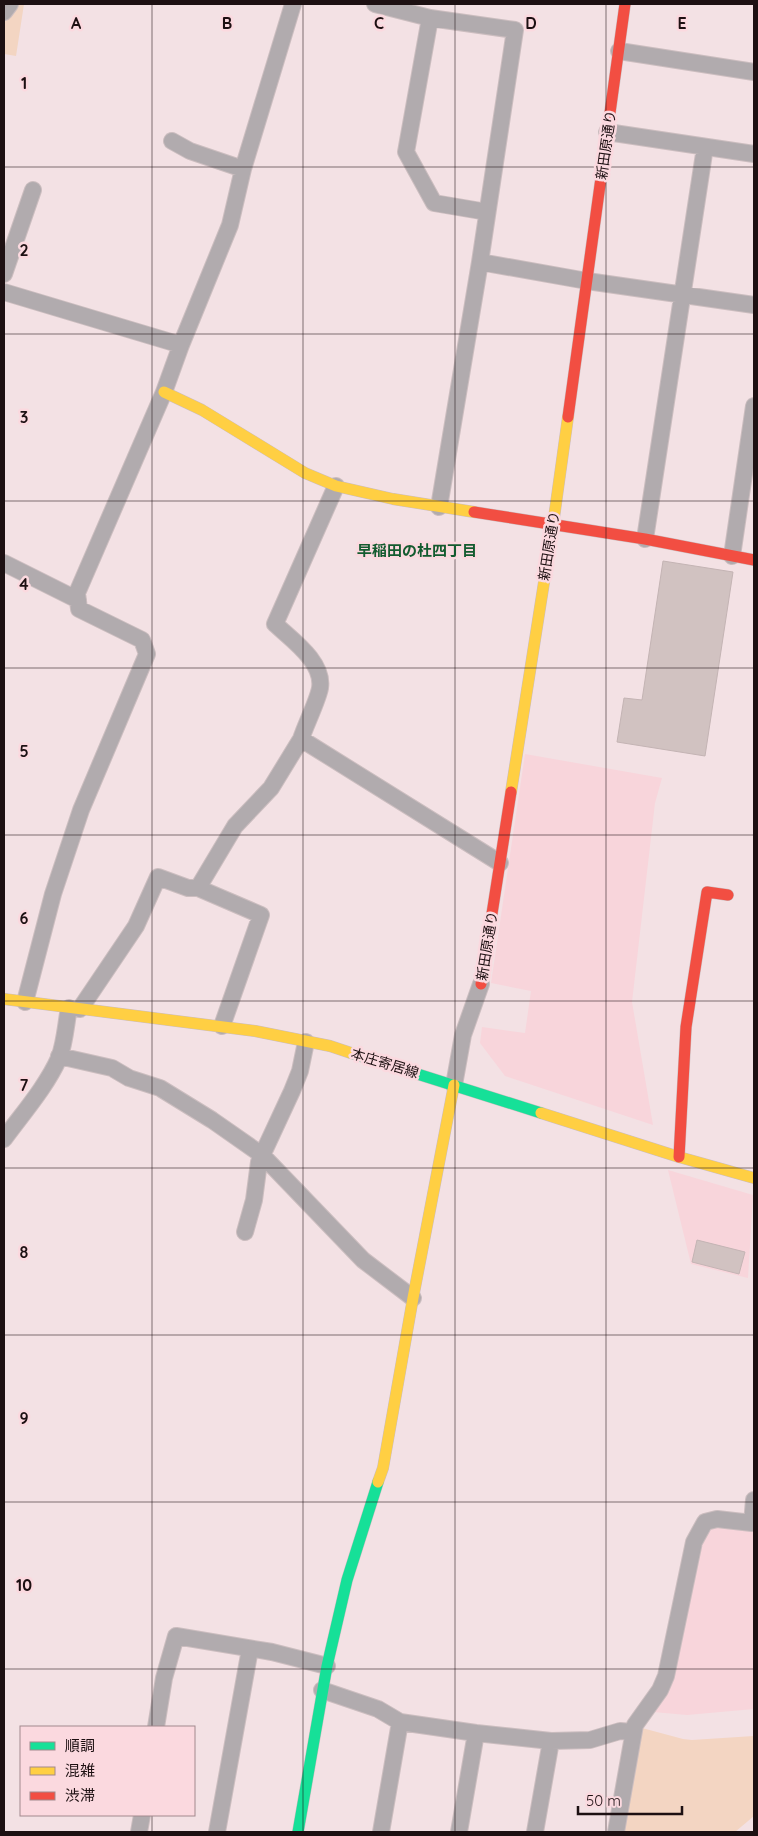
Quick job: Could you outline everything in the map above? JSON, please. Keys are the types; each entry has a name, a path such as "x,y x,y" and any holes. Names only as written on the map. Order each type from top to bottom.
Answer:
{"street":[{"path":"4,12 10,4"},
{"path":"25,1002 53,894 81,810 147,654 142,640 79,609 76,593 164,392 230,225 242,169 293,4"},
{"path":"375,4 430,18 515,30 480,262 439,507"},
{"name":"新田原通り","path":"454,1085 463,1035 481,984 553,525 625,4"},
{"path":"430,18 406,152 434,203 487,212"},
{"path":"619,51 754,72"},
{"path":"608,132 754,154"},
{"path":"172,141 190,151 242,169"},
{"path":"645,539 704,147"},
{"path":"4,274 33,190"},
{"path":"480,262 587,281 754,305"},
{"path":"4,292 181,345"},
{"path":"164,392 202,410 305,473 336,486 439,507 645,539 754,560"},
{"path":"732,556 754,406"},
{"path":"198,888 235,826 271,788 301,739 320,688 319,672 315,662 275,624 336,486"},
{"path":"4,563 78,600"},
{"path":"301,739 500,863"},
{"path":"4,1139 30,1105 60,1056 74,1008 136,926 158,877 188,888 198,888 261,915 222,1026"},
{"path":"679,1157 686,1027 707,892 728,895"},
{"name":"本庄寄居線","path":"4,999 222,1026 330,1046 679,1157 754,1178"},
{"path":"245,1232 254,1200 259,1162 300,1071 306,1042"},
{"path":"60,1056 112,1068 129,1078 160,1088 212,1120 262,1155 363,1260 413,1298"},
{"path":"298,1832 322,1690 347,1580 383,1468 454,1085"},
{"path":"616,1832 634,1728 660,1690 666,1676 694,1542 705,1522 717,1518 752,1523 754,1500"},
{"path":"156,1726 164,1678 176,1636 250,1648 327,1666"},
{"path":"217,1832 250,1648"},
{"path":"322,1690 378,1709 400,1722 476,1733 551,1741 590,1740 620,1730 634,1728"},
{"path":"381,1832 400,1722"},
{"path":"459,1832 476,1733"},
{"path":"534,1832 551,1741"},
{"path":"139,1832 142,1816"}],"shaded area":[{"path":"18,4 24,4 16,56 4,54 4,23"},
{"path":"525,754 662,778 655,803 632,1002 653,1125 505,1076 480,1043 482,1027 525,1033 531,991 491,983"},
{"path":"668,1170 753,1195 748,1278 691,1264"},
{"path":"719,1525 754,1528 754,1709 687,1715 653,1712 702,1539 709,1528"},
{"path":"642,1728 692,1740 754,1736 754,1816 735,1832 623,1832"}],"building":[{"path":"663,561 733,572 705,756 617,742 624,698 642,700"},
{"path":"697,1240 745,1252 739,1274 692,1262"}],"traffic: fast":[{"path":"351,1053 541,1113"},
{"path":"298,1832 327,1666 347,1580 378,1482"}],"traffic: slow":[{"path":"164,392 202,410 305,473 336,486 393,499 474,512"},
{"path":"511,792 568,417"},
{"path":"4,999 255,1031 330,1046 351,1053"},
{"path":"378,1482 383,1468 454,1085"},
{"path":"541,1113 679,1157 754,1178"}],"traffic: jam":[{"path":"568,417 625,4"},
{"path":"474,512 645,539 754,560"},
{"path":"481,984 511,792"},
{"path":"679,1157 686,1027 707,892 728,895"}],"district":[{"name":"早稲田の杜四丁目","path":"417,550"}]}
